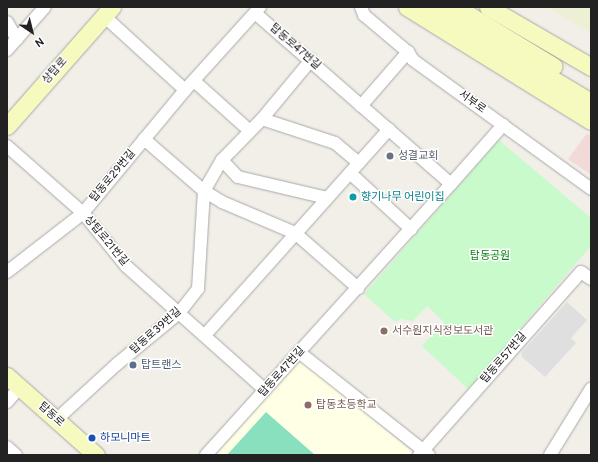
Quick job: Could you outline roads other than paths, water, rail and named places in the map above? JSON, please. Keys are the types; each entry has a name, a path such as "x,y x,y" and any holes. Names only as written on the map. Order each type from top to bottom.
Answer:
{"street":[{"path":"7,50 45,7"},
{"name":"서부로","path":"361,7 364,15 408,52 414,60 591,189"},
{"path":"407,7 591,122"},
{"path":"432,7 591,102"},
{"path":"456,7 591,89"},
{"path":"488,7 591,67"},
{"name":"탑동로47번길","path":"206,455 452,184 361,106 258,10"},
{"name":"탑동로29번길","path":"7,272 83,212 185,90 258,10"},
{"name":"상탑로","path":"7,126 108,11 152,60 185,90"},
{"path":"7,22 18,39"},
{"path":"361,106 408,52"},
{"name":"탑동로39번길","path":"56,420 118,364 179,313 198,289 204,191 222,160 262,119 311,60"},
{"path":"194,81 250,131"},
{"path":"262,119 335,143 359,163"},
{"path":"452,184 503,126"},
{"path":"205,335 389,129"},
{"name":"탑동로29번길","path":"144,140 204,191"},
{"name":"상탑로21번길","path":"7,146 83,212 126,266 265,390"},
{"path":"222,160 238,178 327,198"},
{"path":"350,173 412,229"},
{"path":"204,191 222,202 295,234 358,288"},
{"name":"탑동로57번길","path":"424,453 581,272 591,279"},
{"path":"300,353 424,453"},
{"path":"7,402 13,381"},
{"name":"탑동로","path":"13,381 96,455"},
{"path":"550,455 591,389"},
{"path":"7,447 16,455"}],"place":[{"name":"성결교회","path":"390,156"},
{"name":"향기나무 어린이집","path":"353,197"},
{"name":"서수원지식정보도서관","path":"384,331"},
{"name":"탑트랜스","path":"133,365"},
{"name":"탑동초등학교","path":"308,405"},
{"name":"하모니마트","path":"92,438"}],"park label":[{"name":"탑동공원","path":"490,256"}]}
